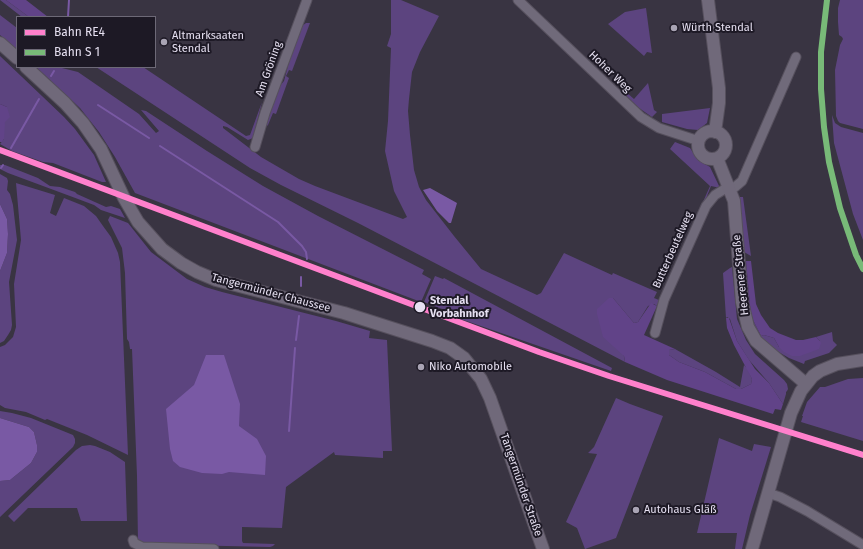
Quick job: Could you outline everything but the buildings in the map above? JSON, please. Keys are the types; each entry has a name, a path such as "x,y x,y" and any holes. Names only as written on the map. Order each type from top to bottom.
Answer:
{"main road":[{"path":"708,0 720,93 714,132"},
{"path":"0,43 16,57"},
{"name":"Tangermünder Chaussee","path":"27,68 74,112 90,132 107,161 128,205 138,222 150,236 181,263 216,280 350,315 450,348 467,361 481,379 498,420"},
{"path":"714,132 722,135 726,142 726,146 724,153 717,158 710,159 703,155 699,149 699,141 707,133 714,132"},
{"name":"Heerener Straße","path":"717,158 734,201 742,302 748,328 760,345 806,384"},
{"path":"752,549 792,413 806,384 820,371 830,366 863,360"},
{"name":"Tangermünder Straße","path":"498,420 543,549"}],"street":[{"name":"Am Gröning","path":"255,147 265,113 307,0"},
{"name":"Hoher Weg","path":"518,0 641,117 659,128 699,141"},
{"path":"730,188 735,187 742,181 796,57"},
{"name":"Butterbeutelweg","path":"656,333 664,300 706,206 715,195 730,188"},
{"path":"768,493 780,496 863,545"},
{"path":"132,540 134,543 142,547 214,549"}],"shaded area":[{"path":"0,0 6,0 28,16 21,16"},
{"path":"6,0 26,0 47,16 28,16"},
{"path":"391,0 401,0 439,16 420,52 412,72 408,111 414,170 419,187 426,200 481,269 537,295 541,293 564,253 612,275 613,273 657,292 654,298 659,300 657,306 654,304 648,306 638,322 634,323 613,298 625,362 250,168 98,68 144,68 246,136 250,135 262,102 253,138 248,140 227,127 223,126 223,128 261,157 299,179 403,219 407,217 394,191 385,151 388,121 391,48 387,46 391,34"},
{"path":"840,0 863,0 863,129 840,123 836,116 835,70 840,45 843,39 839,35 838,22 838,8"},
{"path":"646,8 652,53 647,52 644,56 608,24 625,12"},
{"path":"0,15 16,27 16,49 0,35"},
{"path":"306,23 310,23 292,71 289,70 286,76 289,78 276,114 273,113 267,126 268,116 279,87 284,81 295,39 302,26"},
{"path":"0,56 75,129 94,155 106,182 102,182 53,163 43,162 12,151 0,144 4,139 3,130 7,107 0,104"},
{"path":"37,68 62,68 78,72 139,114 156,133 159,131 141,110 146,111 263,186 424,270 422,274 431,279 421,302 135,193 99,132 80,108"},
{"path":"648,83 654,110 657,112 652,117 639,108 624,94 626,92 634,99"},
{"path":"0,104 7,107 10,117 5,122 4,139 2,142 0,142"},
{"path":"710,108 707,123 698,130 687,129 662,122 662,114"},
{"path":"832,115 835,123 841,127 863,133 863,240 853,214 834,143"},
{"path":"675,142 690,148 698,160 710,167 720,188 711,186 707,196 710,198 691,229 710,186 670,149"},
{"path":"0,165 5,165 38,178 50,186 60,187 75,192 106,207 111,206 120,209 125,218 8,173 0,169"},
{"path":"0,174 7,178 8,181 7,190 10,194 13,205 17,240 9,282 12,325 11,330 4,341 0,343 0,271 7,253 8,234 7,219 0,204"},
{"path":"16,183 55,195 50,213 56,216 64,198 84,206 96,216 111,237 118,253 120,262 128,455 87,435 47,419 45,420 26,412 5,408 0,405 0,347 5,345 13,337 16,327 14,284 21,240"},
{"path":"430,188 457,203 451,223 449,223 437,211 423,190"},
{"path":"737,197 743,197 751,256 744,252"},
{"path":"0,204 7,219 8,234 7,253 0,271"},
{"path":"110,216 128,223 151,252 187,279 205,287 222,292 370,331 369,338 387,340 392,451 383,451 383,458 335,455 334,452 286,487 282,528 242,527 243,543 275,544 273,546 138,544 132,349 130,349 127,339 125,273 122,248 108,220"},
{"path":"746,261 751,316 761,336 764,335 774,338 779,347 820,341 816,337 832,332 833,341 837,345 829,353 805,361 804,364 789,358 770,347 758,337 748,314 744,264"},
{"path":"746,261 751,261 756,304 761,315 770,328 796,340 816,337 821,343 819,349 800,356 792,356 784,352 779,347 774,338 764,335 761,336 751,316"},
{"path":"732,267 737,319 746,340 755,354 787,384 788,389 783,404 769,383 749,360 737,341 730,319 727,317 726,318 723,273"},
{"path":"435,276 444,278 612,368 611,371 449,315 450,312 424,302"},
{"path":"609,298 613,298 634,323 638,322 651,303 657,306 644,335 675,349 669,350 669,355 679,362 705,372 736,389 741,389 751,384 752,379 727,328 726,318 729,318 737,341 755,369 769,383 783,404 781,410 775,409 773,414 667,380 625,362 624,356 603,337 597,314 597,309"},
{"path":"675,349 740,387 744,365 752,379 751,384 741,389 736,389 705,372 679,362 669,355 669,350"},
{"path":"206,355 224,355 240,404 239,426 257,439 266,456 265,475 229,472 222,474 202,473 180,467 173,461 170,449 166,409 194,385"},
{"path":"863,378 863,441 801,422 807,402 820,387 825,387 848,379"},
{"path":"616,398 663,416 616,538 585,549 577,528 566,522 597,454 588,453 594,447"},
{"path":"0,411 31,418 73,435 75,443 73,447 0,517 0,481 10,480 31,463 37,452 37,445 34,432 29,427 0,418"},
{"path":"0,418 29,427 34,432 37,452 31,463 10,480 0,481"},
{"path":"719,438 752,451 754,444 771,447 750,515 742,549 735,549 737,533 697,533"},
{"path":"90,445 110,452 125,462 127,521 81,521 77,508 28,508 14,522 8,516 76,450 82,446"}],"waterway":[{"path":"68,16 69,0"},
{"path":"51,76 54,71"},
{"path":"11,148 39,99"},
{"path":"98,105 149,138"},
{"path":"160,146 278,222 302,246 306,252 307,259"},
{"path":"301,277 301,286"},
{"path":"296,340 299,316"},
{"path":"289,431 295,348"}],"rail line":[{"name":"RE4","path":"0,150 539,352 609,376 863,455"}],"transit line":[{"path":"827,0 821,52 821,89 824,127 829,162 840,208 856,255 863,269"}],"place":[{"name":"Würth Stendal","path":"674,28"},
{"name":"Altmarksaaten Stendal","path":"164,42"},
{"name":"Stendal Vorbahnhof","path":"420,307"},
{"name":"Niko Automobile","path":"421,367"},
{"name":"Autohaus Gläß","path":"636,510"}]}
